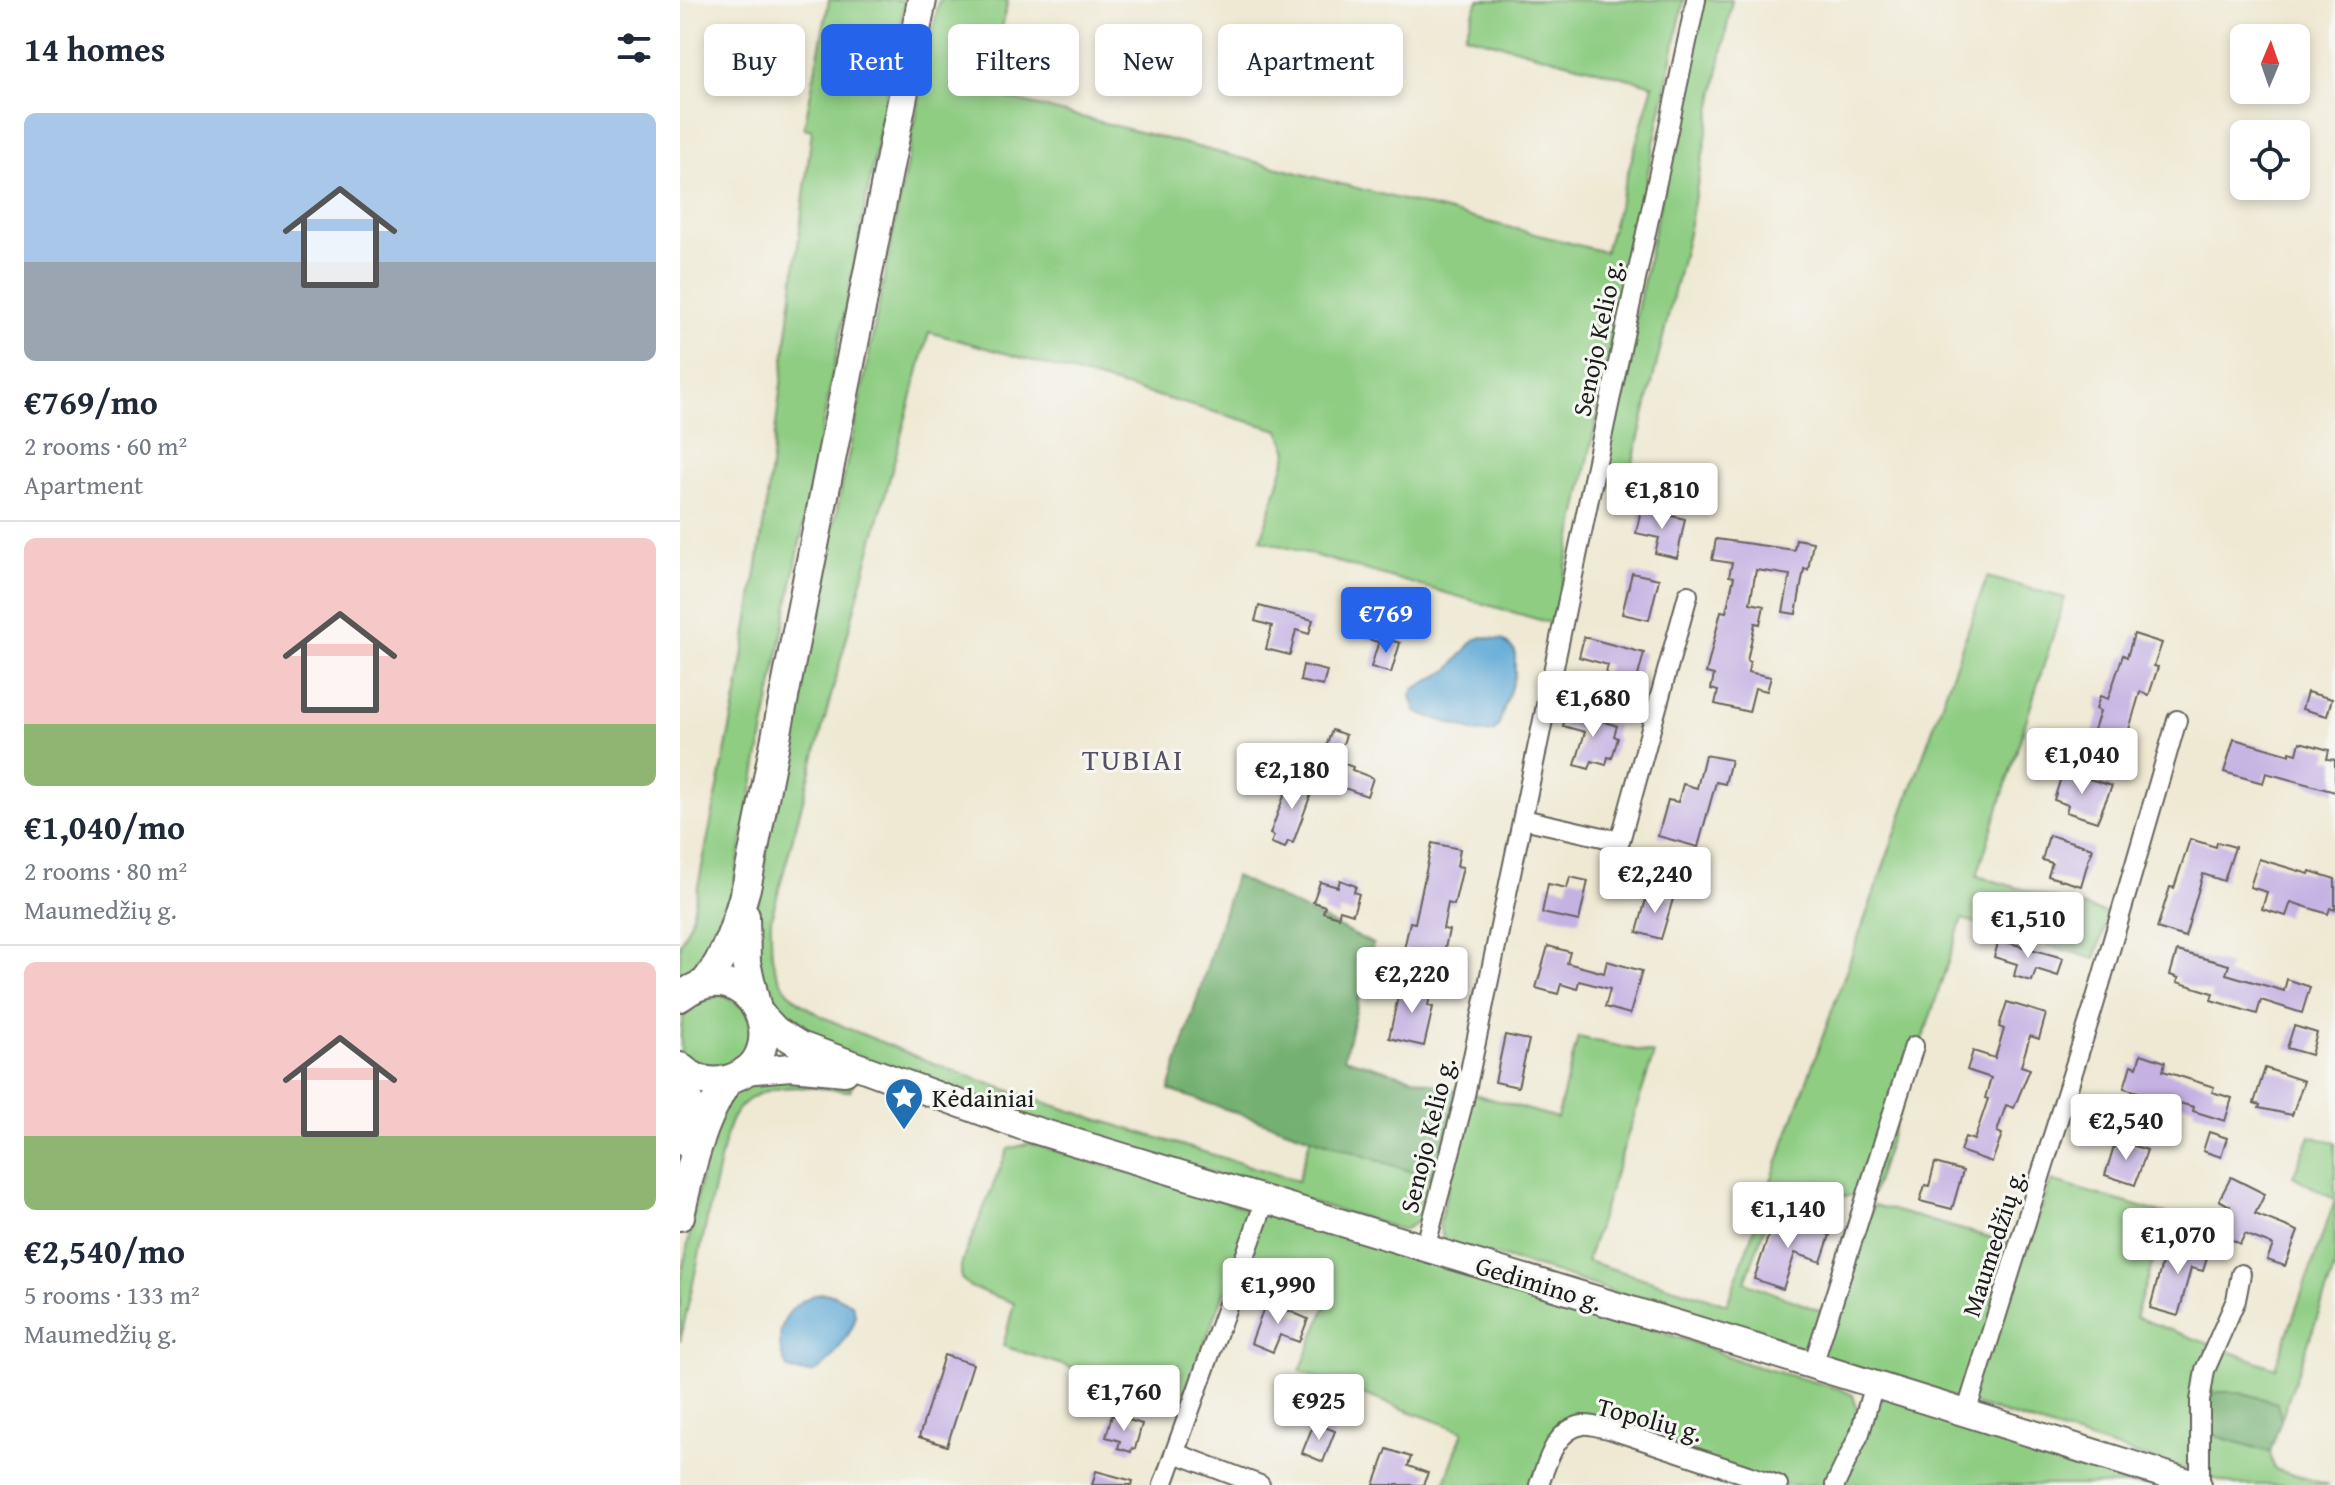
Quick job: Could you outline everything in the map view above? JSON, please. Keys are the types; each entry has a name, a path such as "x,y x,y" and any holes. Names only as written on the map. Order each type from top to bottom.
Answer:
{"main road":[{"path":"686,993 722,958 747,884 922,0"},
{"path":"680,1216 704,1127 716,1098 756,1058 762,1047 764,1036 749,983 745,951 747,884"},
{"path":"686,993 727,984 739,989 776,1030 800,1045 881,1076"},
{"path":"680,1069 706,1081 791,1067 881,1076"},
{"path":"680,1069 687,1088 691,1118 686,1186"},
{"name":"Gedimino g.","path":"881,1076 1021,1126 2199,1485"}],"street":[{"name":"Senojo Kelio g.","path":"1425,1249 1464,1100 1696,0"},
{"path":"1523,819 1620,841 1688,595"},
{"name":"Maumedžių g.","path":"1966,1413 2071,1078 2177,720"},
{"path":"1813,1365 1914,1046"},
{"path":"1163,1485 1265,1201"},
{"path":"2199,1485 2200,1401 2205,1370 2236,1300 2241,1274"},
{"path":"1835,1485 1860,1433 1874,1384"},
{"name":"Topolių g.","path":"1539,1485 1552,1449 1564,1433 1582,1425 1609,1429 1778,1485"},
{"path":"1175,1453 1260,1485"}],"green space":[{"path":"829,0 905,0 900,24 824,24"},
{"path":"939,0 1008,0 1003,24 948,24 948,96 1000,96 1605,252 1653,85 1465,35 1478,0 1684,0 1554,624 1261,540 1288,451 1279,430 929,332 771,919 772,956 780,981 806,1007 830,1020 984,1082 1298,1181 1311,1136 1436,1180 1421,1220 1403,1230 1023,1115 811,1043 764,1005 754,929 770,827 920,96 932,96 932,35"},
{"path":"1703,0 1732,0 1688,234 1626,491 1600,485"},
{"path":"821,41 821,96 886,96 733,889 718,953 680,987 680,944 691,921 739,684 766,507 812,130 804,128"},
{"path":"1987,577 2065,598 1977,876 2109,914 2095,959 1962,919 1872,1195 1775,1199 1745,1282 1834,1316 1874,1205 2028,1248 2051,1181 2168,1215 2135,1317 2275,1368 2335,1200 2335,1267 2281,1420 2277,1403 2240,1392 2217,1392 2209,1434 2270,1452 2274,1469 2329,1485 2235,1485 1554,1272 1491,1254 1457,1249 1444,1241 1439,1225 1471,1093 1557,1118 1578,1037 1654,1054 1587,1261 1727,1304"},
{"path":"1235,876 1373,944 1344,1058 1458,1091 1436,1180 1169,1090"},
{"path":"720,994 748,1010 753,1051 718,1075 681,1055 681,1028 690,1007"},
{"path":"801,1073 853,1083 850,1091 804,1087 772,1090 745,1102 733,1116 725,1138 680,1342 680,1284 703,1165 719,1110 742,1086 758,1079"},
{"path":"2310,1136 2335,1143 2335,1200 2293,1176"},
{"path":"1030,1143 1690,1341 1748,1364 1840,1389 1853,1395 1858,1412 1874,1384 2198,1485 1778,1485 1609,1429 1564,1433 1539,1485 1444,1485 1463,1431 1300,1371 1327,1303 1234,1268 1181,1403 1003,1346 1014,1303 970,1287 961,1278 961,1264 1008,1149"},
{"path":"2217,1392 2240,1392 2277,1403 2281,1420 2270,1452 2209,1434 2207,1399"}],"water":[{"path":"1482,637 1503,640 1515,651 1515,675 1498,727 1493,732 1478,733 1416,712 1411,696 1414,689 1450,669 1474,640"},
{"path":"822,1293 832,1294 852,1304 854,1323 839,1348 819,1370 806,1373 788,1369 780,1344 784,1322 798,1304"}],"building":[{"path":"1641,509 1685,519 1677,558 1655,553 1659,538 1636,533"},
{"path":"1716,539 1794,550 1796,539 1813,542 1808,570 1804,569 1796,614 1783,612 1790,575 1756,570 1750,603 1764,606 1760,624 1755,623 1747,661 1750,662 1748,672 1771,677 1767,691 1755,688 1749,712 1715,704 1718,691 1711,689 1714,675 1706,673 1721,611 1726,612 1734,577 1729,576 1732,563 1712,560"},
{"path":"1632,573 1659,579 1649,620 1622,614"},
{"path":"1259,606 1313,620 1309,634 1296,630 1290,655 1266,649 1272,626 1255,621"},
{"path":"1357,612 1385,620 1378,642 1351,634"},
{"path":"2134,634 2162,643 2149,695 2140,692 2128,733 2125,732 2122,742 2093,733 2100,711 2096,709 2100,696 2108,699 2123,655 2127,657"},
{"path":"1380,637 1400,643 1391,673 1371,667"},
{"path":"1584,637 1644,653 1632,699 1601,691 1608,665 1579,657"},
{"path":"1303,665 1327,671 1323,686 1300,681"},
{"path":"2307,692 2332,699 2327,716 2302,709"},
{"path":"1567,709 1617,726 1614,736 1618,738 1612,758 1608,757 1606,765 1592,761 1589,769 1575,765 1585,732 1563,726"},
{"path":"1332,730 1346,735 1337,761 1373,778 1367,796 1315,778"},
{"path":"2234,739 2290,755 2290,752 2297,754 2300,742 2329,750 2327,759 2335,760 2335,792 2266,773 2263,783 2224,772"},
{"path":"1705,755 1731,760 1725,784 1716,782 1698,847 1658,836 1668,800 1678,802 1683,784 1697,788"},
{"path":"2063,771 2112,786 2097,822 2066,812 2068,805 2054,800"},
{"path":"1292,774 1315,783 1293,843 1288,841 1285,848 1271,843 1274,836 1270,834"},
{"path":"2049,835 2092,848 2081,886 2048,876 2052,863 2042,860"},
{"path":"2190,839 2216,847 2217,842 2235,847 2224,881 2203,874 2185,937 2157,928"},
{"path":"1432,843 1460,849 1457,866 1463,867 1454,905 1448,903 1443,929 1449,930 1443,957 1404,949 1410,922 1415,923"},
{"path":"2259,859 2335,879 2335,910 2330,908 2328,914 2291,902 2286,916 2262,909 2267,892 2250,887"},
{"path":"1570,877 1588,881 1579,921 1542,913 1548,884 1567,888"},
{"path":"1340,880 1356,886 1354,892 1359,894 1353,914 1340,910 1338,917 1323,912 1325,906 1313,902 1320,882 1338,887"},
{"path":"1648,892 1673,899 1661,939 1637,932"},
{"path":"1999,940 2063,958 2058,976 2036,969 2032,981 2014,976 2017,964 1994,957"},
{"path":"1548,946 1570,952 1567,963 1604,973 1607,961 1642,971 1630,1014 1605,1007 1610,989 1579,981 1577,989 1561,984 1558,994 1536,988"},
{"path":"2177,951 2229,965 2226,974 2284,991 2287,979 2310,987 2302,1013 2261,1000 2257,1014 2211,1000 2213,993 2177,982 2179,978 2170,975"},
{"path":"1401,983 1431,989 1428,1006 1433,1007 1424,1046 1389,1038"},
{"path":"2007,1002 2046,1014 2039,1039 2030,1036 2021,1066 2030,1069 2014,1108 2006,1105 1997,1132 2002,1134 1992,1162 1960,1151 1965,1137 1974,1140 1988,1099 1985,1098 1991,1078 1967,1070 1973,1051 1995,1058 2004,1029 1999,1027"},
{"path":"2294,1026 2317,1033 2311,1055 2287,1048"},
{"path":"1505,1035 1529,1040 1518,1087 1495,1082"},
{"path":"2141,1054 2165,1062 2163,1071 2214,1087 2212,1092 2232,1098 2225,1121 2193,1111 2194,1107 2124,1088 2131,1065 2137,1067"},
{"path":"2265,1068 2304,1081 2292,1115 2259,1108 2260,1105 2254,1103"},
{"path":"2209,1132 2227,1138 2221,1157 2203,1151"},
{"path":"2116,1140 2147,1150 2135,1185 2105,1175"},
{"path":"1935,1163 1963,1171 1952,1209 1920,1201 1925,1185 1929,1186"},
{"path":"2231,1177 2265,1194 2255,1214 2298,1231 2285,1266 2267,1260 2273,1245 2245,1234 2240,1244 2217,1232 2230,1206 2219,1200"},
{"path":"1775,1216 1830,1235 1821,1262 1795,1253 1783,1289 1754,1279"},
{"path":"2184,1238 2211,1245 2203,1271 2191,1268 2178,1316 2150,1308 2164,1256 2178,1260"},
{"path":"1267,1299 1308,1319 1299,1342 1280,1335 1273,1352 1251,1343"},
{"path":"944,1355 973,1364 947,1446 919,1437"},
{"path":"1112,1415 1142,1424 1135,1449 1132,1448 1131,1452 1118,1448 1120,1441 1106,1437"},
{"path":"1314,1423 1335,1431 1323,1462 1302,1453"},
{"path":"1387,1449 1411,1457 1408,1466 1428,1473 1423,1485 1374,1485"},
{"path":"1096,1471 1133,1481 1132,1485 1092,1485"}],"place":[{"name":"Kėdainiai","path":"904,1131"}],"district":[{"name":"TUBIAI","path":"1133,759"}]}
